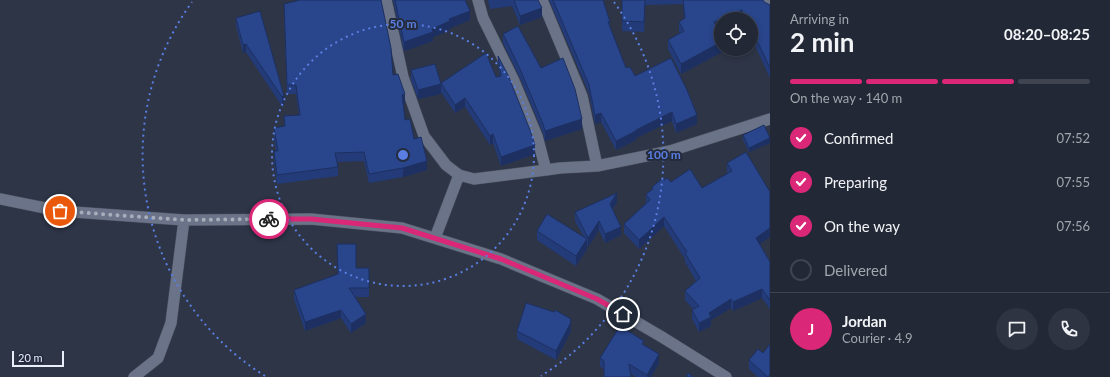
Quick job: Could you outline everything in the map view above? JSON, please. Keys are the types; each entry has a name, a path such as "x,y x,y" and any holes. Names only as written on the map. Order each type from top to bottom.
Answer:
{"street":[{"path":"386,0 403,77 424,136 446,165 459,175 474,179 560,168 597,166 670,151 770,119"},
{"path":"478,0 483,18 514,80 537,136 546,170"},
{"path":"542,0 582,96 597,166"},
{"path":"766,0 770,8"},
{"path":"435,238 459,175"},
{"path":"0,199 60,211 184,220 311,219 402,228 501,259 597,299 726,377"},
{"path":"134,377 158,358 171,323 184,220"}],"building":[{"path":"300,0 381,0 391,48 393,75 398,74 405,94 402,95 405,120 410,119 414,139 421,137 427,161 403,168 369,174 364,152 335,153 338,167 277,175 274,151 278,151 274,128 285,126 284,116 300,115 296,85 287,85 284,4"},
{"path":"395,0 465,0 470,11 449,19 450,21 432,29 433,32 404,42"},
{"path":"514,0 538,0 542,8 520,16"},
{"path":"553,0 603,0 610,22 608,22 626,68 630,67 635,76 671,58 687,90 697,115 676,124 672,112 616,141 601,113 595,115 589,85"},
{"path":"622,0 645,0 644,22 622,21"},
{"path":"683,0 763,0 770,5 770,68 758,43 758,12 743,12 742,10 737,12 714,12 714,46 681,64 668,40 684,31 679,22 685,18"},
{"path":"260,11 284,96 282,97 246,44 243,45 236,18"},
{"path":"518,26 541,68 563,58 575,89 582,119 545,131 520,69 503,34"},
{"path":"486,53 496,77 501,76 498,56 508,75 535,145 501,157 493,134 490,136 465,98 455,105 441,83"},
{"path":"435,64 441,84 418,90 411,70"},
{"path":"764,125 770,138 749,148 743,135"},
{"path":"746,152 770,192 770,228 756,238 770,262 770,300 762,289 733,302 731,299 709,313 711,317 699,323 692,310 699,306 685,291 700,278 685,253 687,252 664,217 639,240 624,224 650,200 646,194 663,178 664,180 667,178 671,182 690,169 702,188 732,171 727,163"},
{"path":"617,193 610,204 621,227 605,234 599,221 588,238 575,212"},
{"path":"547,214 587,239 576,256 537,231"},
{"path":"337,244 356,244 356,268 369,268 369,288 349,288 366,314 351,324 341,310 305,322 294,290 338,274"},
{"path":"526,303 554,312 555,310 571,319 571,322 556,351 517,331"},
{"path":"620,326 644,341 642,344 659,354 647,375 629,364 631,377 604,377 604,361 600,358"},
{"path":"770,344 770,374 768,377 749,360 758,349 763,353"},
{"path":"688,373 693,377 686,377"}],"way so far":[{"path":"60,211 184,220 269,219"}],"route":[{"path":"269,219 311,219 402,228 501,259 597,299 623,314"}]}
